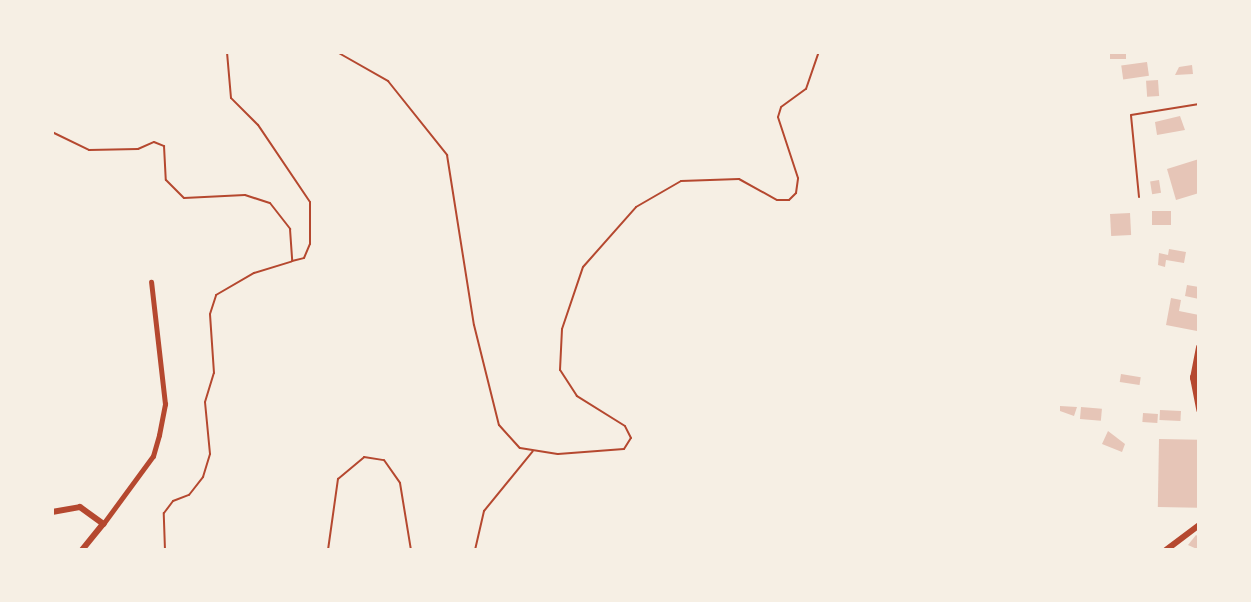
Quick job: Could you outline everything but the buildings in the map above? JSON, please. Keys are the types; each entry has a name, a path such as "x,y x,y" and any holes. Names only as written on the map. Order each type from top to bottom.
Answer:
{"main road":[{"path":"1199,347 1193,377 1199,409"}],"street":[{"path":"82,550 153,456 159,435 165,404 151,282"},
{"path":"52,512 80,507 103,524"},
{"path":"1166,550 1199,525"}],"lane":[{"path":"165,550 164,513 173,501 189,495 203,477 210,454 205,402 214,373 210,314 216,295 254,273 304,258 310,244 310,202 258,125 231,98 227,52"},
{"path":"337,52 388,81 447,155 494,409 507,437 520,448 572,454 624,449 629,444 625,426 592,410 560,370 562,329 583,267 636,207 681,181 739,179 777,200 789,200 796,193 798,178 778,117 781,107 806,89 819,52"},
{"path":"1139,197 1131,115 1199,104"},
{"path":"52,132 89,150 138,149 154,142 168,153 166,180 184,198 245,195 270,203 290,229 292,261"},
{"path":"475,550 484,511 534,451"},
{"path":"328,550 338,479 364,457 384,460 400,483 411,550"}]}
